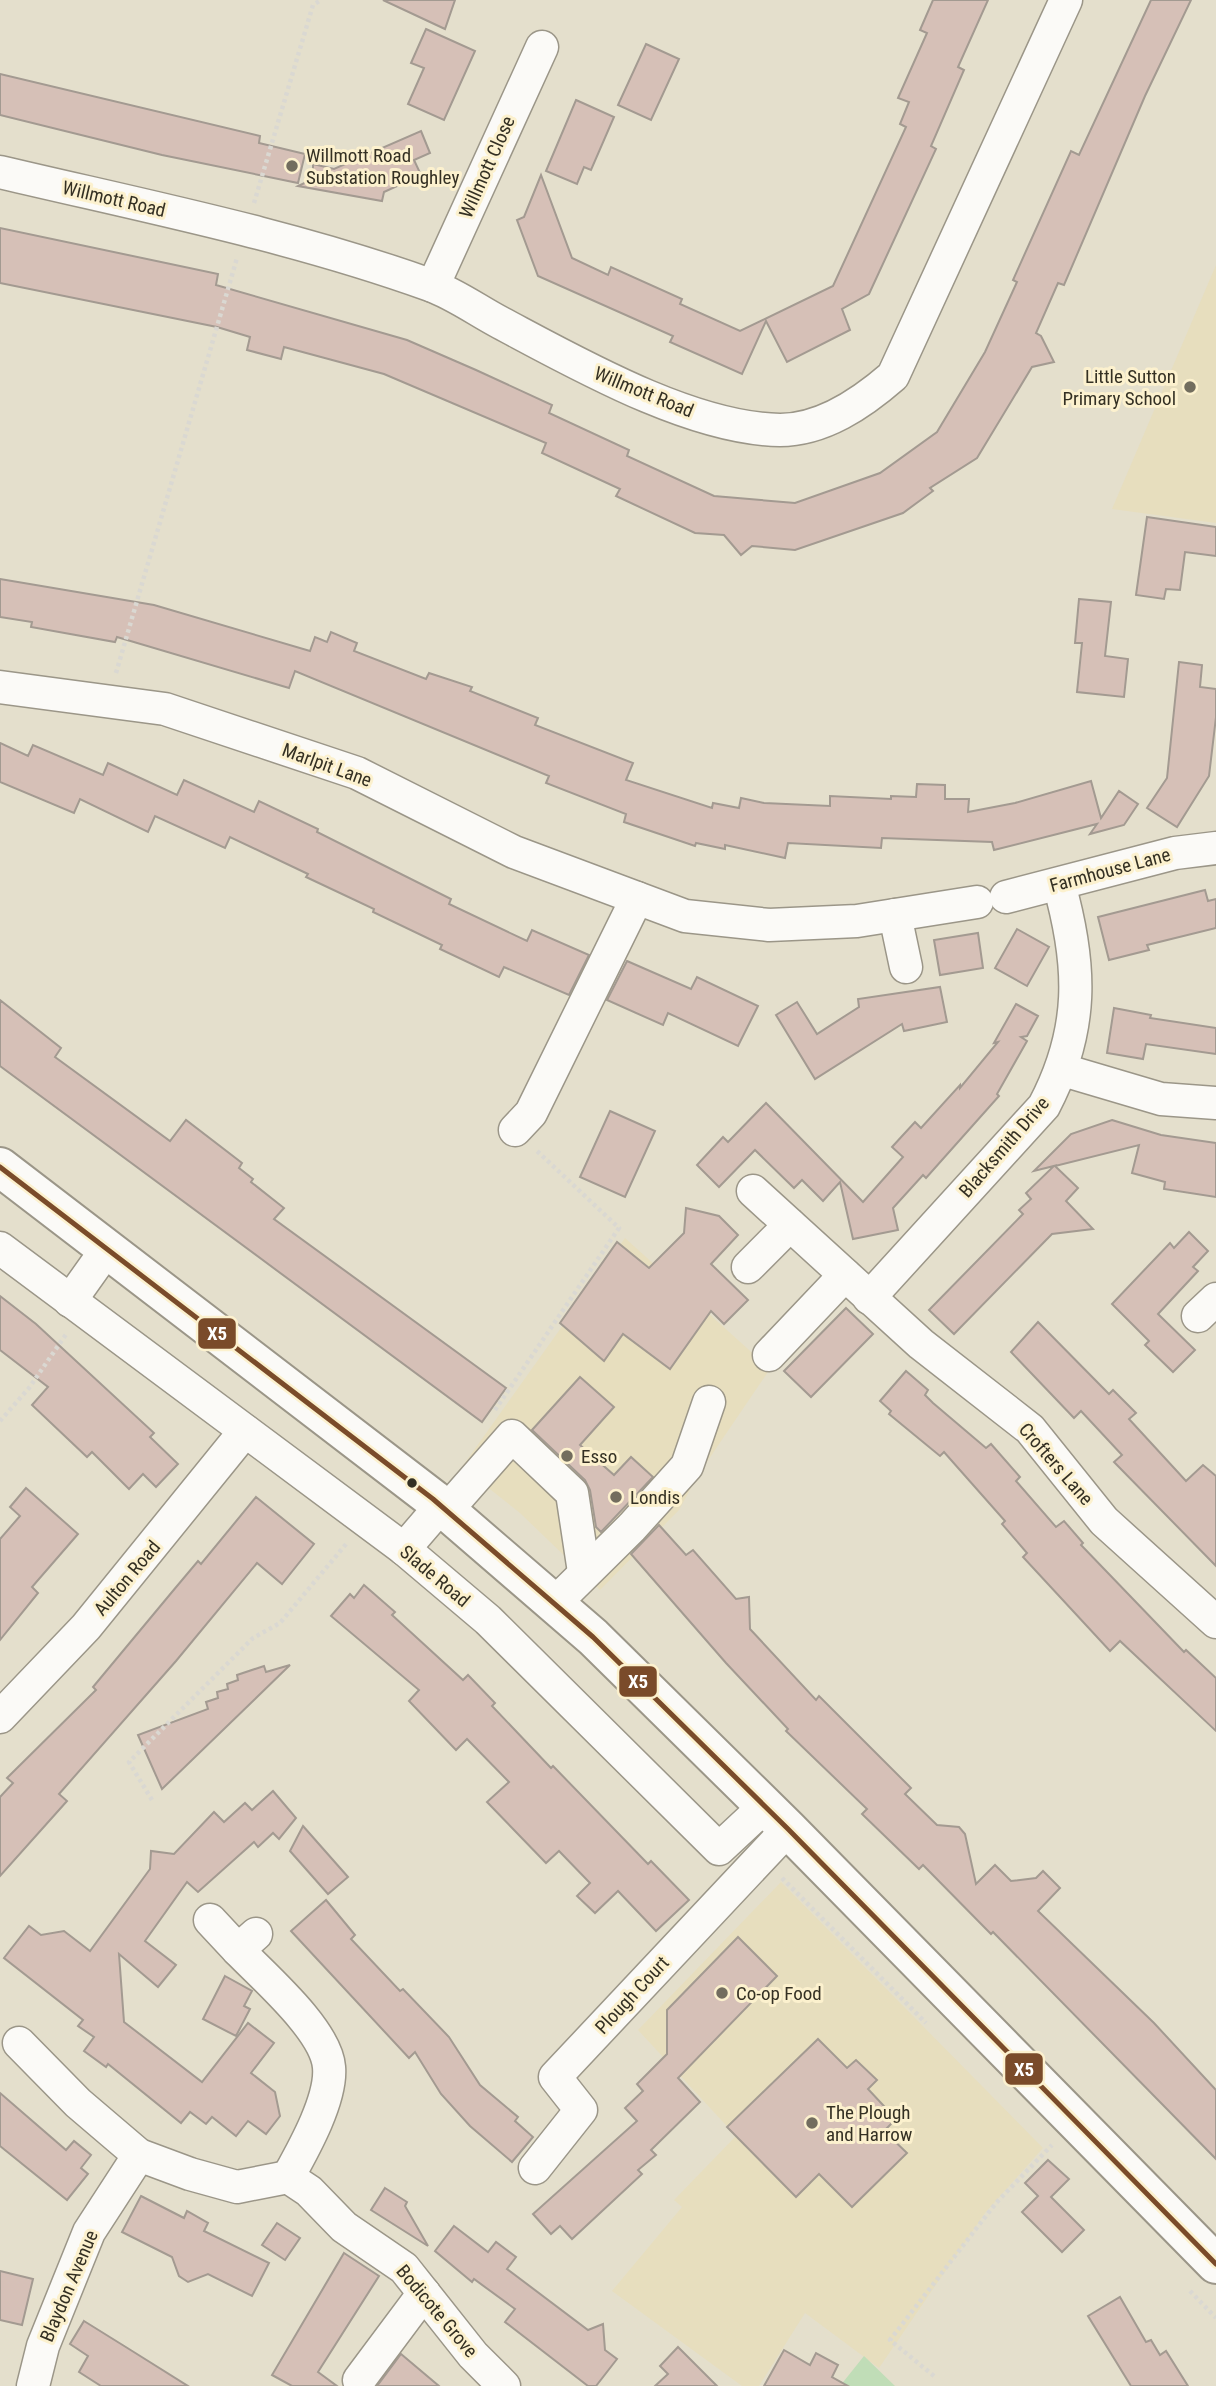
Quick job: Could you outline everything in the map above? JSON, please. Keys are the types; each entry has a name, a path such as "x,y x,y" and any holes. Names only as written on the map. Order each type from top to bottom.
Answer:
{"main road":[{"path":"0,1167 444,1508 593,1637 776,1818 1216,2264"}],"street":[{"name":"Willmott Road","path":"0,172 246,231 433,286 604,379 722,422 782,430 830,419 869,397 893,376 1066,0"},
{"name":"Willmott Close","path":"433,286 542,47"},
{"name":"Marlpit Lane","path":"0,687 165,709 356,773 514,852 685,916 769,925 895,915 991,900"},
{"name":"Farmhouse Lane","path":"991,900 1175,853 1216,848"},
{"name":"Blacksmith Drive","path":"869,1298 1044,1106 1063,1070 1073,1025 1075,988 1071,928 1059,884"},
{"path":"515,1130 531,1113 637,898"},
{"path":"895,915 906,967"},
{"path":"1063,1070 1161,1099 1216,1103"},
{"name":"Crofters Lane","path":"753,1191 921,1344 1030,1429 1104,1521 1216,1622"},
{"path":"748,1267 790,1225"},
{"name":"Slade Road","path":"0,1248 404,1549 488,1620 719,1849 776,1818"},
{"path":"77,1305 107,1249"},
{"path":"769,1355 836,1267"},
{"path":"555,1603 632,1527 687,1466 709,1402"},
{"name":"Aulton Road","path":"0,1717 86,1627 245,1431"},
{"path":"404,1549 512,1436 572,1493 584,1572"},
{"name":"Plough Court","path":"535,2168 581,2110 555,2077 776,1818"},
{"path":"19,2043 78,2103 139,2155 190,2174 237,2187 288,2177 307,2143 324,2096 329,2068 315,2033 247,1942 210,1920"},
{"name":"Blaydon Avenue","path":"33,2386 43,2346 89,2232 139,2155"},
{"name":"Bodicote Grove","path":"288,2177 309,2191 344,2227 404,2268 472,2355 504,2386"},
{"path":"359,2380 425,2293"}],"path":[{"path":"108,701 313,5 321,0"},
{"path":"488,1420 619,1228 515,1130"},
{"path":"0,1421 29,1388 77,1305"},
{"path":"152,1800 129,1762 253,1638 281,1623 366,1521"},
{"path":"934,2376 890,2340 996,2203 1076,2123"}],"shaded area":[{"name":"Little Sutton Primary School","path":"1216,265 1216,523 1112,509"},
{"path":"625,1238 770,1369 698,1475 679,1510 600,1590 520,1513 462,1467"},
{"path":"781,1882 1043,2148 985,2213 879,2368 805,2313 759,2386 742,2386 612,2291 682,2207 674,2200 736,2136 638,2030"}],"green space":[{"path":"864,2356 895,2386 840,2386"}],"building":[{"path":"383,0 455,0 445,29"},
{"path":"933,0 988,0 958,67 964,70 931,146 936,149 869,294 842,309 850,330 787,362 766,321 742,374 670,342 673,336 538,276 517,220 524,217 541,175 572,258 608,275 611,267 682,299 680,304 740,331 833,286 906,127 900,124 909,102 898,98 927,33 920,30"},
{"path":"1151,0 1191,0 1145,96 1064,285 1058,283 1036,333 1041,336 1054,362 1032,367 977,458 930,488 933,491 903,513 795,550 752,546 741,555 724,535 695,533 616,496 620,489 542,453 546,443 384,374 284,347 281,359 247,350 250,337 217,327 0,283 0,228 218,274 216,285 407,340 476,370 552,405 549,413 629,450 627,456 714,496 795,503 880,473 937,432 985,352 1017,282 1013,280 1071,151 1079,155"},
{"path":"426,29 475,51 444,120 408,104 424,68 411,63"},
{"path":"646,44 679,59 651,120 618,105"},
{"path":"0,74 260,136 259,143 305,154 298,183 162,155 0,115"},
{"path":"576,100 614,117 591,170 584,167 577,184 546,171"},
{"path":"421,131 430,153 414,160 421,175 384,192 382,201 298,186 313,179 313,164 334,169"},
{"path":"1147,517 1216,527 1216,556 1185,552 1180,590 1166,589 1164,599 1136,595"},
{"path":"0,579 154,605 310,651 315,637 327,642 331,632 357,643 354,651 426,679 429,673 472,687 470,691 538,718 535,725 633,763 626,780 712,808 713,803 739,808 741,798 764,803 830,806 830,796 891,799 891,796 916,797 917,784 945,785 945,799 969,799 968,812 1015,803 1091,781 1101,818 1119,791 1138,804 1124,825 1090,834 1097,824 994,850 992,842 882,838 881,848 788,843 785,858 725,845 725,849 696,843 695,846 624,822 626,814 546,783 549,776 295,671 289,688 117,637 115,642 31,627 32,622 0,617"},
{"path":"1079,599 1111,602 1105,656 1128,659 1124,697 1077,692 1082,643 1075,643"},
{"path":"1179,662 1202,665 1200,687 1216,689 1216,717 1209,776 1177,827 1147,808 1167,778"},
{"path":"0,743 28,756 33,745 103,775 108,763 177,795 184,780 254,812 259,801 451,899 449,904 527,941 532,930 589,955 569,995 504,967 499,977 440,949 442,945 373,912 374,909 306,877 308,874 230,837 225,848 155,816 148,832 80,799 74,813 0,782"},
{"path":"1205,890 1208,901 1216,899 1216,928 1147,945 1149,950 1109,960 1098,917"},
{"path":"1017,929 1049,947 1027,986 995,968"},
{"path":"978,933 983,968 940,975 934,940"},
{"path":"627,961 691,989 697,977 758,1006 738,1046 668,1013 663,1025 607,1000"},
{"path":"940,987 947,1022 904,1031 902,1024 815,1079 776,1015 797,1002 817,1034 859,1007 858,999"},
{"path":"0,1000 61,1048 55,1057 170,1141 186,1120 242,1163 239,1168 253,1179 251,1182 284,1208 274,1219 506,1388 482,1422 0,1066"},
{"path":"1016,1004 1038,1016 1027,1036 1021,1037 1027,1041 997,1094 999,1096 926,1178 923,1175 893,1208 898,1230 853,1239 840,1182 823,1201 802,1180 794,1188 755,1150 719,1187 697,1165 723,1137 728,1142 766,1103 863,1202 903,1157 892,1147 915,1122 921,1128 960,1085 960,1088 998,1042 994,1043"},
{"path":"1114,1008 1151,1015 1150,1018 1216,1028 1216,1054 1146,1044 1143,1059 1107,1053"},
{"path":"610,1111 655,1131 625,1197 580,1177"},
{"path":"1112,1120 1161,1135 1216,1143 1216,1197 1164,1189 1165,1182 1132,1173 1139,1145 1055,1166 1078,1188 1066,1201 1093,1229 1052,1234 954,1334 929,1310 1023,1214 1019,1210 1031,1199 1026,1193 1054,1166 1034,1171 1071,1134"},
{"path":"686,1208 719,1216 738,1235 711,1264 748,1300 724,1324 711,1311 670,1369 623,1334 604,1361 560,1323 617,1242 649,1268 684,1233"},
{"path":"1189,1232 1208,1251 1193,1267 1198,1271 1158,1314 1195,1350 1173,1372 1145,1345 1149,1341 1112,1304 1170,1243 1174,1248"},
{"path":"0,1296 36,1324 154,1433 150,1437 178,1464 156,1487 143,1474 129,1489 92,1452 87,1457 32,1405 48,1387 0,1350"},
{"path":"846,1308 873,1334 811,1397 784,1371"},
{"path":"1038,1322 1109,1394 1113,1390 1136,1413 1129,1419 1186,1481 1203,1465 1216,1476 1216,1566 1114,1462 1122,1455 1081,1411 1074,1418 1011,1352"},
{"path":"906,1371 928,1390 925,1395 933,1403 986,1448 991,1444 1020,1477 1016,1481 1056,1527 1064,1521 1083,1543 1081,1545 1184,1652 1186,1650 1216,1678 1216,1731 1120,1641 1110,1651 1023,1557 1027,1553 1002,1524 1005,1521 944,1452 940,1456 889,1414 891,1411 880,1401"},
{"path":"580,1377 614,1407 580,1445 614,1475 631,1457 653,1477 601,1532 596,1527 590,1490 585,1480 532,1430"},
{"path":"26,1488 78,1534 32,1587 38,1593 0,1640 0,1539 20,1516 10,1507"},
{"path":"256,1497 314,1544 282,1584 257,1563 176,1661 59,1794 67,1801 0,1876 0,1797 13,1783 7,1778 96,1690 93,1687 198,1561 201,1564"},
{"path":"659,1525 686,1555 693,1550 736,1599 749,1597 750,1629 816,1700 819,1696 911,1788 905,1794 937,1825 959,1827 965,1834 976,1884 995,1865 1011,1881 1036,1878 1043,1871 1060,1888 1038,1911 1154,2023 1216,2090 1216,2159 993,1932 991,1934 923,1865 919,1869 862,1814 867,1809 786,1731 788,1729 726,1663 631,1554"},
{"path":"364,1585 395,1612 392,1615 463,1680 468,1675 495,1703 492,1706 551,1768 553,1766 648,1864 651,1861 689,1900 656,1931 618,1891 595,1913 577,1896 590,1883 559,1851 546,1863 487,1802 509,1782 467,1739 456,1750 409,1701 419,1690 331,1616 350,1594 354,1598"},
{"path":"290,1665 162,1789 138,1735 208,1709 206,1702 218,1698 217,1692 228,1689 227,1684 238,1680 237,1675 264,1666 266,1672"},
{"path":"273,1791 296,1818 279,1839 273,1833 258,1847 254,1842 198,1892 187,1882 145,1941 176,1965 158,1987 119,1954 124,2022 202,2082 248,2023 274,2043 251,2073 275,2092 280,2116 266,2134 248,2121 236,2136 212,2117 206,2124 190,2112 181,2123 108,2064 106,2067 84,2051 94,2037 78,2026 83,2020 4,1958 29,1926 41,1935 64,1931 90,1951 150,1869 151,1851 174,1854 214,1812 224,1822 245,1803 252,1810"},
{"path":"303,1826 348,1877 328,1894 290,1851"},
{"path":"326,1900 355,1935 351,1939 400,1991 403,1989 449,2037 480,2085 518,2117 515,2121 533,2137 512,2162 470,2126 441,2094 415,2052 409,2058 291,1931"},
{"path":"738,1937 777,1976 678,2078 700,2102 651,2150 656,2155 638,2170 642,2174 572,2239 560,2226 551,2234 533,2214 637,2121 625,2108 643,2091 637,2084 667,2054 667,2010"},
{"path":"225,1976 252,1991 244,2006 250,2009 236,2036 203,2019"},
{"name":"The Plough and Harrow","path":"818,2039 847,2068 856,2060 877,2080 868,2089 896,2119 884,2131 907,2153 852,2207 819,2174 796,2197 727,2127"},
{"path":"0,2093 66,2150 74,2141 91,2155 81,2168 88,2174 67,2200 0,2146"},
{"path":"1048,2160 1069,2179 1051,2197 1084,2230 1062,2252 1022,2212 1038,2196 1025,2183"},
{"path":"385,2188 407,2202 405,2206 428,2246 371,2210"},
{"path":"141,2196 184,2218 187,2211 208,2223 204,2231 269,2263 252,2296 208,2274 188,2282 179,2276 172,2257 122,2232"},
{"path":"277,2223 300,2238 285,2260 262,2245"},
{"path":"454,2226 488,2252 496,2242 516,2257 507,2269 588,2330 603,2324 605,2350 617,2359 596,2386 588,2386 505,2322 515,2309 474,2279 472,2282 435,2251"},
{"path":"344,2253 379,2276 318,2372 337,2386 292,2386 272,2375"},
{"path":"0,2271 33,2279 22,2325 0,2320"},
{"path":"1120,2297 1146,2342 1151,2340 1160,2355 1166,2351 1188,2386 1131,2386 1088,2316"},
{"path":"84,2321 188,2386 101,2386 79,2372 88,2356 70,2344"},
{"path":"678,2347 717,2386 655,2386 668,2374 660,2366"},
{"path":"784,2350 810,2365 816,2353 838,2365 832,2377 848,2386 764,2386"},
{"path":"401,2354 439,2386 377,2386"}],"transit line":[{"name":"X5","path":"0,1167 433,1499 593,1637 788,1829 1216,2264"}],"place":[{"name":"Willmott Road Substation Roughley","path":"292,166"},
{"name":"Little Sutton Primary School","path":"1190,387"},
{"name":"Esso","path":"567,1456"},
{"name":"Londis","path":"616,1497"},
{"name":"Co-op Food","path":"722,1993"},
{"name":"The Plough and Harrow","path":"812,2123"}]}
